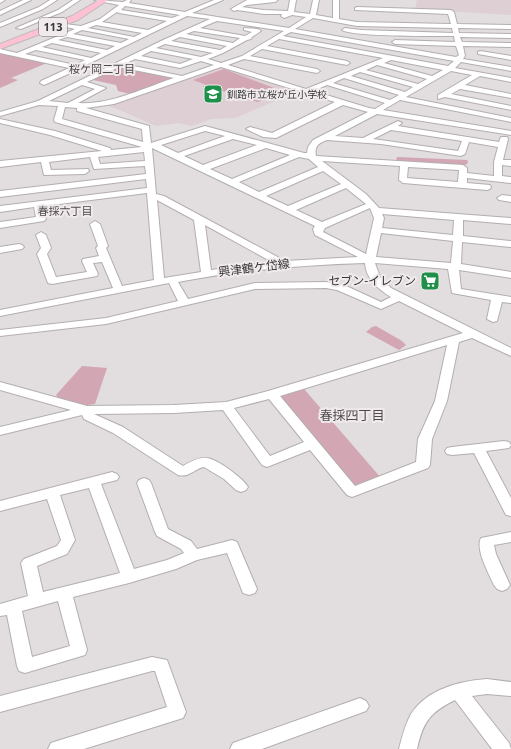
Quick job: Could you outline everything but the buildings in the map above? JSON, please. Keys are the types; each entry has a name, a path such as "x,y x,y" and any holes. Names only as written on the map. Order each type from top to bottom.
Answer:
{"main road":[{"name":"113","path":"0,48 75,18 101,0"}],"street":[{"path":"0,13 28,0"},
{"path":"101,0 128,2 511,69"},
{"path":"201,0 217,1"},
{"path":"269,12 271,0"},
{"path":"2,111 39,103 164,42 218,18 248,2 275,0"},
{"path":"226,14 278,20 291,12 294,0"},
{"path":"39,103 69,105 105,104 222,66 244,57 313,16 316,0"},
{"path":"336,0 336,20"},
{"path":"357,0 358,32"},
{"path":"0,25 41,8 53,1 75,2"},
{"path":"44,83 200,7 217,1"},
{"path":"12,34 60,11 75,2"},
{"path":"17,54 52,42 96,23 108,17 128,2"},
{"path":"0,5 14,7"},
{"path":"185,5 200,7"},
{"path":"237,8 269,12 291,12 357,24 511,27"},
{"path":"116,10 173,20"},
{"path":"357,12 449,11 460,44 462,56 461,60"},
{"path":"108,17 115,18"},
{"path":"452,18 460,18"},
{"path":"135,57 180,66 221,52 258,31 208,22"},
{"path":"96,23 148,32"},
{"path":"302,23 310,24"},
{"path":"60,24 135,39 164,42 221,52"},
{"path":"146,24 161,26"},
{"path":"0,25 40,32"},
{"path":"193,29 254,39"},
{"path":"342,29 358,32 511,36"},
{"path":"67,35 122,45"},
{"path":"179,35 234,45"},
{"path":"52,42 108,52"},
{"path":"268,42 374,55 511,80"},
{"path":"268,42 366,59"},
{"path":"268,42 347,63"},
{"path":"374,55 394,42 511,45"},
{"path":"312,157 313,146 324,137 402,96 449,69 461,60 480,53 496,44"},
{"path":"36,48 93,60"},
{"path":"150,49 202,59 375,111 509,130 502,146 498,162 498,178"},
{"path":"0,51 103,72"},
{"path":"480,53 511,58"},
{"path":"244,57 318,71"},
{"path":"306,91 390,58"},
{"path":"376,63 433,78"},
{"path":"119,65 184,78"},
{"path":"359,70 418,86"},
{"path":"430,104 479,74"},
{"path":"344,76 430,104 511,120"},
{"path":"81,83 102,88 69,105 58,120 178,156 290,209 322,226"},
{"path":"326,83 390,102"},
{"path":"458,86 511,96"},
{"path":"444,95 511,108"},
{"path":"250,129 273,136 342,102"},
{"path":"69,105 146,128 149,147 148,163 152,193 159,282"},
{"path":"365,140 410,117"},
{"path":"0,121 52,133 113,152"},
{"path":"390,127 502,146"},
{"path":"0,164 149,147 200,128 205,128 312,157 463,168 462,185"},
{"path":"178,156 233,136"},
{"path":"324,137 365,140 461,154 466,140"},
{"path":"204,168 266,145"},
{"path":"93,154 97,167 148,163"},
{"path":"232,182 299,154"},
{"path":"312,157 323,168 347,184 375,208 379,218 370,264 376,282 399,297 511,353"},
{"path":"44,159 48,173 85,171"},
{"path":"498,162 511,163"},
{"path":"404,164 403,180 487,187"},
{"path":"260,195 323,168"},
{"path":"463,175 511,180"},
{"path":"0,194 150,176"},
{"path":"290,209 347,184"},
{"path":"68,185 74,200"},
{"path":"0,209 74,200 152,193 282,264"},
{"path":"0,225 41,219 38,204"},
{"path":"370,260 318,233 318,229 364,207 511,221"},
{"path":"459,216 455,265 456,291 511,300"},
{"path":"199,219 206,274"},
{"path":"95,224 104,246 101,248 119,290"},
{"path":"376,230 511,244"},
{"path":"41,235 46,248 42,254 60,301"},
{"path":"0,250 19,247"},
{"path":"52,281 93,274 87,261 105,258"},
{"name":"興津鶴ケ岱線","path":"0,313 159,282 282,264 370,260 455,265 511,274"},
{"path":"455,265 511,270"},
{"path":"172,280 185,303"},
{"path":"0,334 106,321 255,286 316,284 340,287 381,306 399,297"},
{"path":"493,319 497,298"},
{"path":"0,431 87,410 174,409 226,406 272,394 473,334"},
{"path":"272,394 352,492 423,465 425,439 441,401 454,340"},
{"path":"0,386 87,410"},
{"path":"226,406 267,462 313,444"},
{"path":"87,410 88,416 118,430 183,472 196,464 206,462 229,476 241,487"},
{"path":"452,451 504,445"},
{"path":"478,448 511,511"},
{"path":"0,506 94,483 112,477"},
{"path":"144,482 162,532 186,545 194,555"},
{"path":"94,483 129,577"},
{"path":"37,601 29,563 62,550 68,540 52,493"},
{"path":"502,585 488,554 486,542 511,537"},
{"path":"64,594 79,650 25,666 6,608 129,577 171,565 194,555 232,546 249,590"},
{"path":"0,704 152,664 161,665 177,712 57,749"},
{"path":"408,749 413,728 422,714 438,701 458,691 473,687 511,689"},
{"path":"458,691 503,749"},
{"path":"239,749 360,706"}],"shaded area":[{"path":"415,0 511,0 511,15 415,9 417,1"},
{"path":"0,53 47,63 11,78 18,80 0,88"},
{"path":"119,67 172,77 174,79 130,94 118,91 116,85 93,80"},
{"name":"釧路市立桜が丘小学校","path":"222,67 292,89 280,99 235,118 211,119 192,126 179,123 156,126 108,105"},
{"path":"224,69 282,91 258,102 239,97 193,80"},
{"path":"397,157 467,160 468,162 462,166 396,161"},
{"path":"376,326 402,341 406,345 399,350 366,332 372,327"},
{"path":"82,366 107,368 95,404 87,405 58,398 56,395"},
{"path":"304,389 381,478 358,487 352,486 281,399 282,396"}],"place":[{"name":"釧路市立桜が丘小学校","path":"213,94"},
{"name":"セブン-イレブン","path":"430,281"}],"district":[{"name":"桜ケ岡二丁目","path":"102,69"},
{"name":"春採六丁目","path":"65,211"},
{"name":"春採四丁目","path":"352,415"}]}
